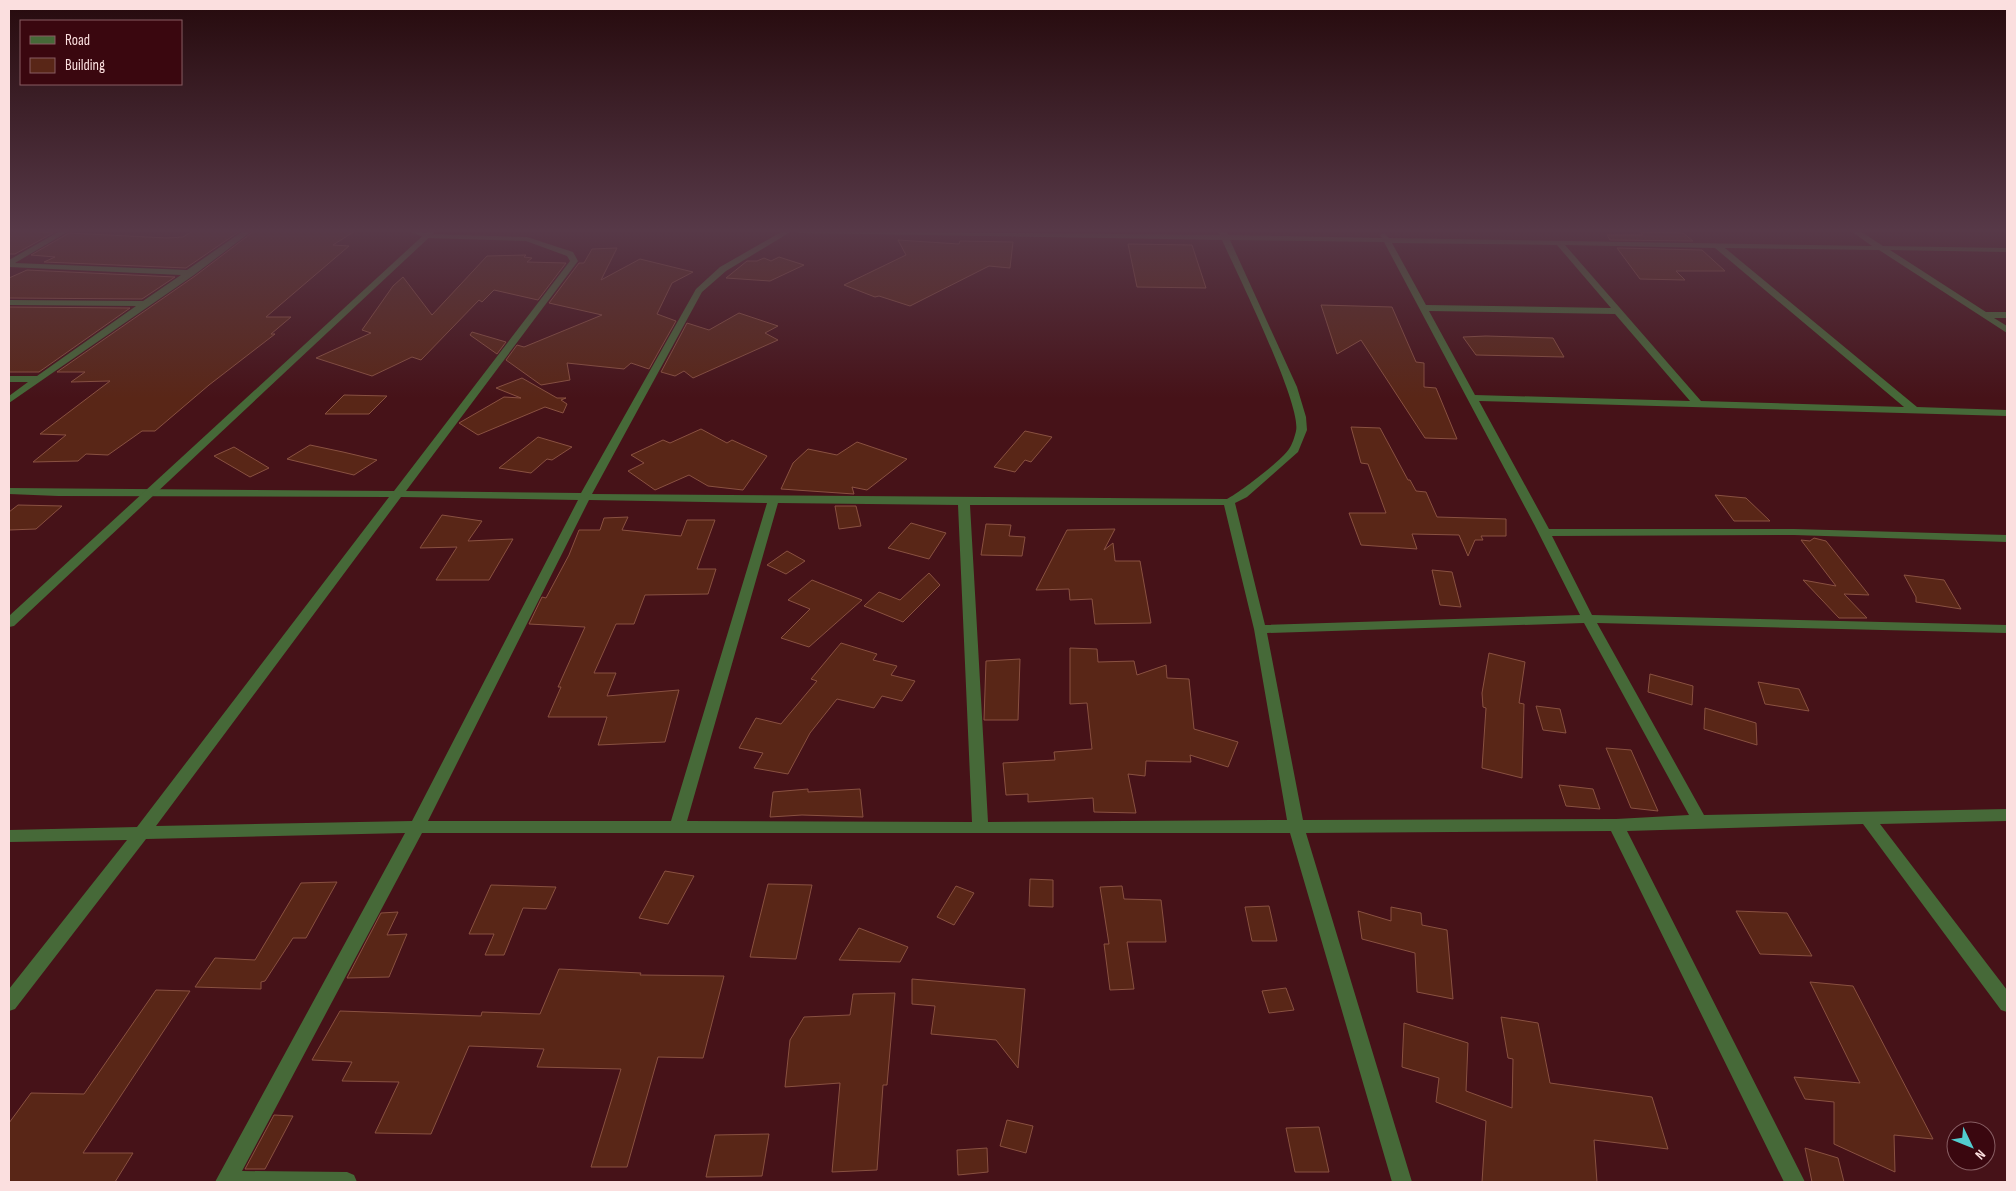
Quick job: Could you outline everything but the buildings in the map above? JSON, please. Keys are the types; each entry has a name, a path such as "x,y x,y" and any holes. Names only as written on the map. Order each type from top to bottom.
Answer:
{"street":[{"path":"9,400 172,287"},
{"path":"9,623 372,287"},
{"path":"9,1002 141,834 554,287"},
{"path":"347,1182 226,1181 416,827 585,497 699,291 703,287"},
{"path":"9,491 147,495 396,494 964,503 1229,502 1243,495 1294,450 1302,430 1301,417 1292,387 1247,287"},
{"path":"1412,287 1545,533 1588,619 1700,821"},
{"path":"1596,287 1699,405"},
{"path":"1766,287 1915,411"},
{"path":"1940,287 2007,330"},
{"path":"9,302 145,304"},
{"path":"1424,308 1617,311"},
{"path":"1984,315 2007,315"},
{"path":"9,379 38,379"},
{"path":"1473,398 2007,413"},
{"path":"677,828 774,499"},
{"path":"1229,502 1260,629 1296,827 1402,1182"},
{"path":"964,503 980,828"},
{"path":"1545,533 1794,532 2007,538"},
{"path":"1260,629 1588,619 2007,629"},
{"path":"9,836 416,827 980,828 1616,825 1700,821 2007,815"},
{"path":"1867,818 2007,1004"},
{"path":"1616,825 1795,1182"}]}
